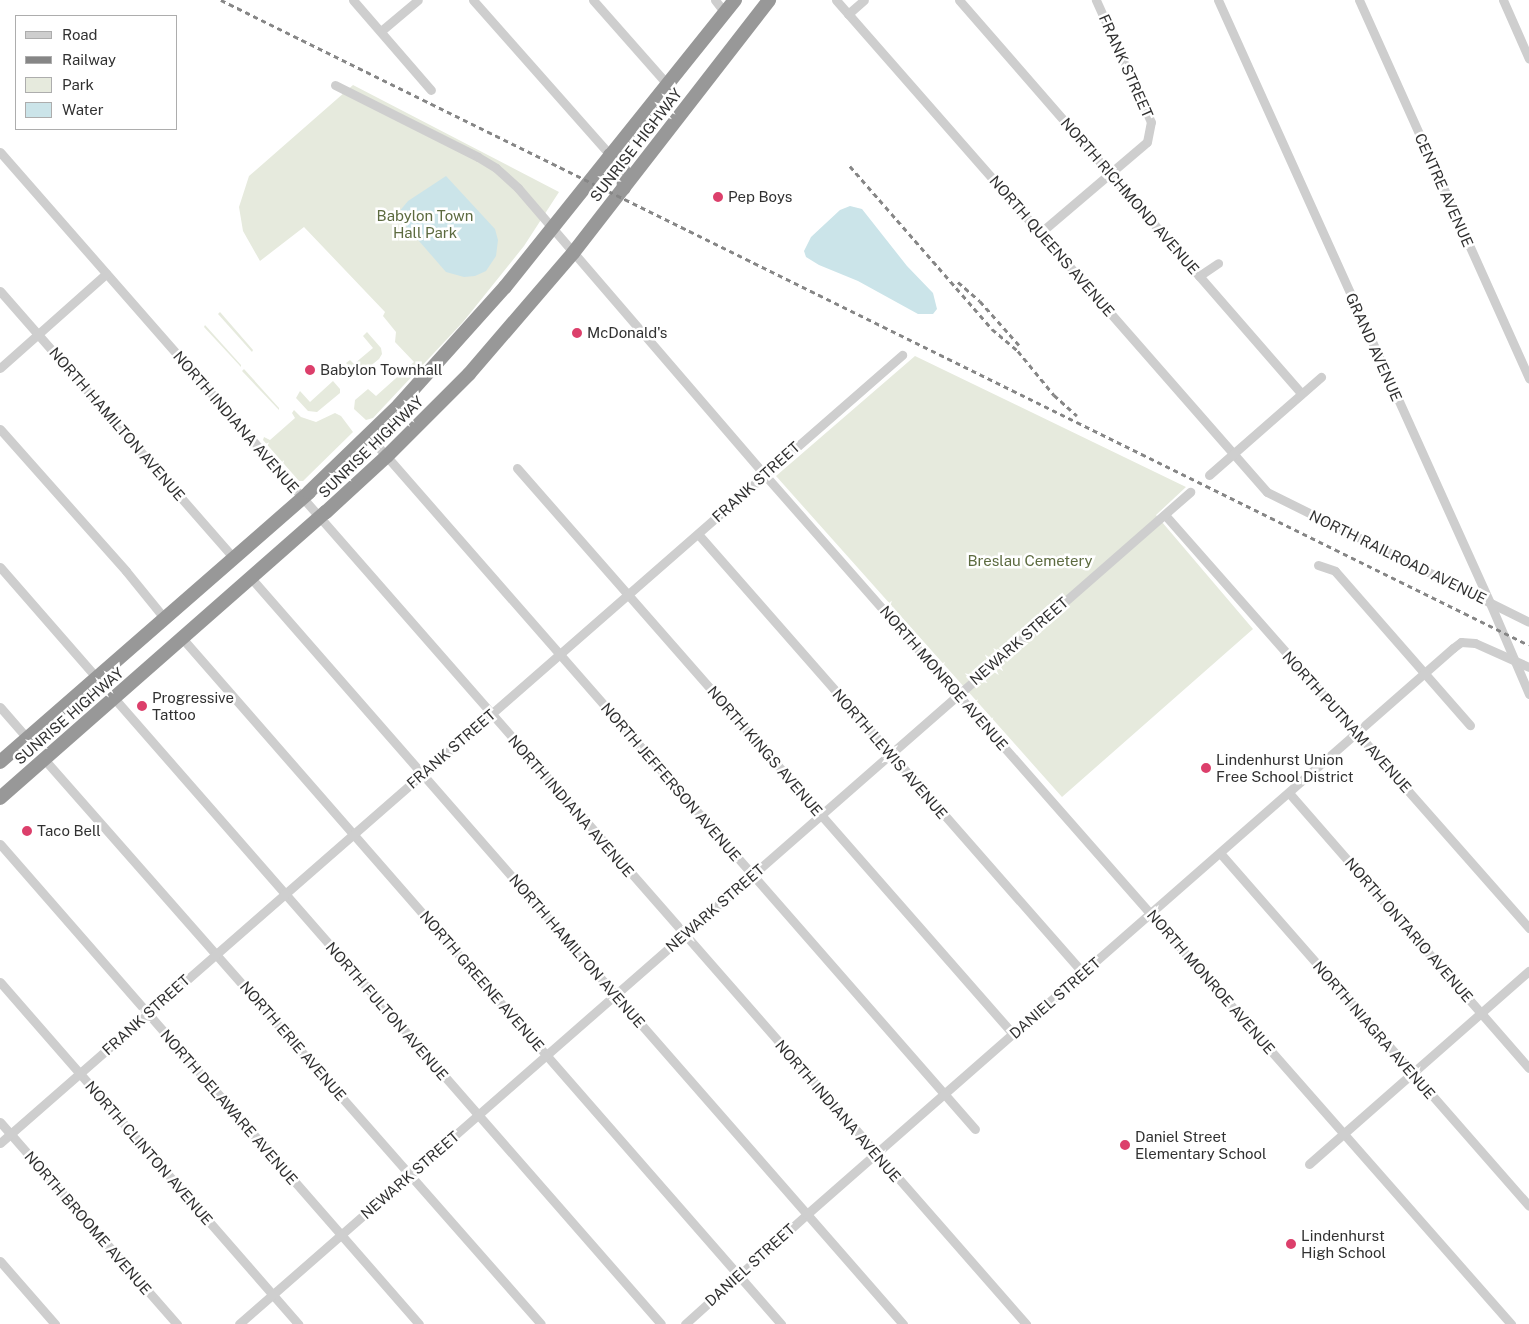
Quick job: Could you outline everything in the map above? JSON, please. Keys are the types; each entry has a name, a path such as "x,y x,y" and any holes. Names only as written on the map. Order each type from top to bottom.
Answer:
{"highway":[{"name":"SUNRISE HIGHWAY","path":"0,762 303,498 368,435 467,331 552,229 735,0"},
{"name":"SUNRISE HIGHWAY","path":"0,798 387,456 490,351 573,253 769,0"},
{"path":"610,155 623,170 624,188"}],"street":[{"path":"354,0 431,90"},
{"path":"381,31 418,0"},
{"path":"473,0 610,155"},
{"path":"593,0 667,84"},
{"path":"715,0 726,13"},
{"name":"NORTH QUEENS AVENUE","path":"836,0 1267,492"},
{"path":"848,14 864,0"},
{"name":"NORTH RICHMOND AVENUE","path":"959,0 1301,393"},
{"name":"FRANK STREET","path":"1040,233 1146,142 1152,122 1096,0"},
{"name":"GRAND AVENUE","path":"1218,0 1490,603 1529,694"},
{"name":"CENTRE AVENUE","path":"1359,0 1529,379"},
{"path":"1503,0 1529,59"},
{"name":"NORTH MONROE AVENUE","path":"335,85 488,162 511,181 764,474 1512,1324"},
{"name":"NORTH INDIANA AVENUE","path":"0,152 1026,1324"},
{"path":"1200,276 1218,262"},
{"path":"0,368 106,274"},
{"name":"NORTH HAMILTON AVENUE","path":"0,291 234,558"},
{"name":"FRANK STREET","path":"0,1142 421,774 560,656 627,594 902,355"},
{"path":"1209,475 1321,377"},
{"path":"0,429 126,571 165,619"},
{"name":"NORTH JEFFERSON AVENUE","path":"368,435 943,1094 975,1128"},
{"name":"NORTH KINGS AVENUE","path":"517,468 1013,1034"},
{"name":"NEWARK STREET","path":"239,1324 1190,492"},
{"name":"NORTH RAILROAD AVENUE","path":"1267,492 1529,622"},
{"name":"NORTH PUTNAM AVENUE","path":"1165,515 1529,928"},
{"name":"NORTH LEWIS AVENUE","path":"698,534 1083,973"},
{"path":"1318,564 1335,571 1470,725"},
{"path":"0,567 97,678"},
{"name":"NORTH HAMILTON AVENUE","path":"251,578 903,1324"},
{"name":"NORTH GREENE AVENUE","path":"182,638 781,1324"},
{"name":"DANIEL STREET","path":"685,1324 806,1214 1453,648 1466,642 1475,643 1513,658"},
{"path":"1513,658 1529,667"},
{"name":"NORTH FULTON AVENUE","path":"114,698 661,1324"},
{"path":"0,707 27,738"},
{"name":"NORTH ERIE AVENUE","path":"44,758 541,1324"},
{"name":"NORTH ONTARIO AVENUE","path":"1289,793 1529,1068"},
{"name":"NORTH DELAWARE AVENUE","path":"0,844 419,1324"},
{"name":"NORTH NIAGRA AVENUE","path":"1220,853 1529,1206"},
{"path":"1309,1164 1529,971"},
{"name":"NORTH CLINTON AVENUE","path":"0,982 298,1324"},
{"name":"NORTH BROOME AVENUE","path":"0,1122 177,1324"},
{"path":"0,1261 55,1324"}],"green space":[{"name":"Babylon Town Hall Park","path":"353,85 559,192 524,246 463,322 373,418 366,420 354,409 355,400 368,389 376,396 414,362 395,342 396,332 383,316 385,312 304,227 260,261 243,231 239,207 249,176"},
{"path":"220,312 253,350 252,352 218,314"},
{"path":"205,325 241,365 241,367 204,327"},
{"path":"367,332 381,348 382,354 379,359 358,376 346,363 350,360 354,364 373,348 363,336"},
{"name":"Breslau Cemetery","path":"915,356 1186,487 1156,515 1253,629 1062,797 776,476"},
{"path":"244,369 279,408 279,410 242,371"},
{"path":"333,381 340,389 340,393 317,412 308,411 296,398 300,391 310,402"},
{"path":"294,410 301,417 316,422 335,413 341,416 353,432 303,481 299,481 263,440 264,437 270,440 295,418 292,413"}],"water":[{"path":"446,176 495,229 498,240 496,256 486,271 475,276 464,277 446,272 399,218 398,213 408,201"},
{"path":"850,206 862,209 907,266 933,293 937,309 933,314 918,314 858,281 819,265 806,257 804,251 811,237 840,210"}],"railway":[{"path":"221,0 1529,645"},
{"path":"850,166 992,329 1018,351 1054,395 1077,416"},
{"path":"958,282 980,301 1019,345"}],"place":[{"name":"Pep Boys","path":"718,197"},
{"name":"McDonald's","path":"577,333"},
{"name":"Babylon Townhall","path":"310,370"},
{"name":"Progressive Tattoo","path":"142,706"},
{"name":"Lindenhurst Union Free School District","path":"1206,768"},
{"name":"Taco Bell","path":"27,831"},
{"name":"Daniel Street Elementary School","path":"1125,1145"},
{"name":"Lindenhurst High School","path":"1291,1244"}]}
